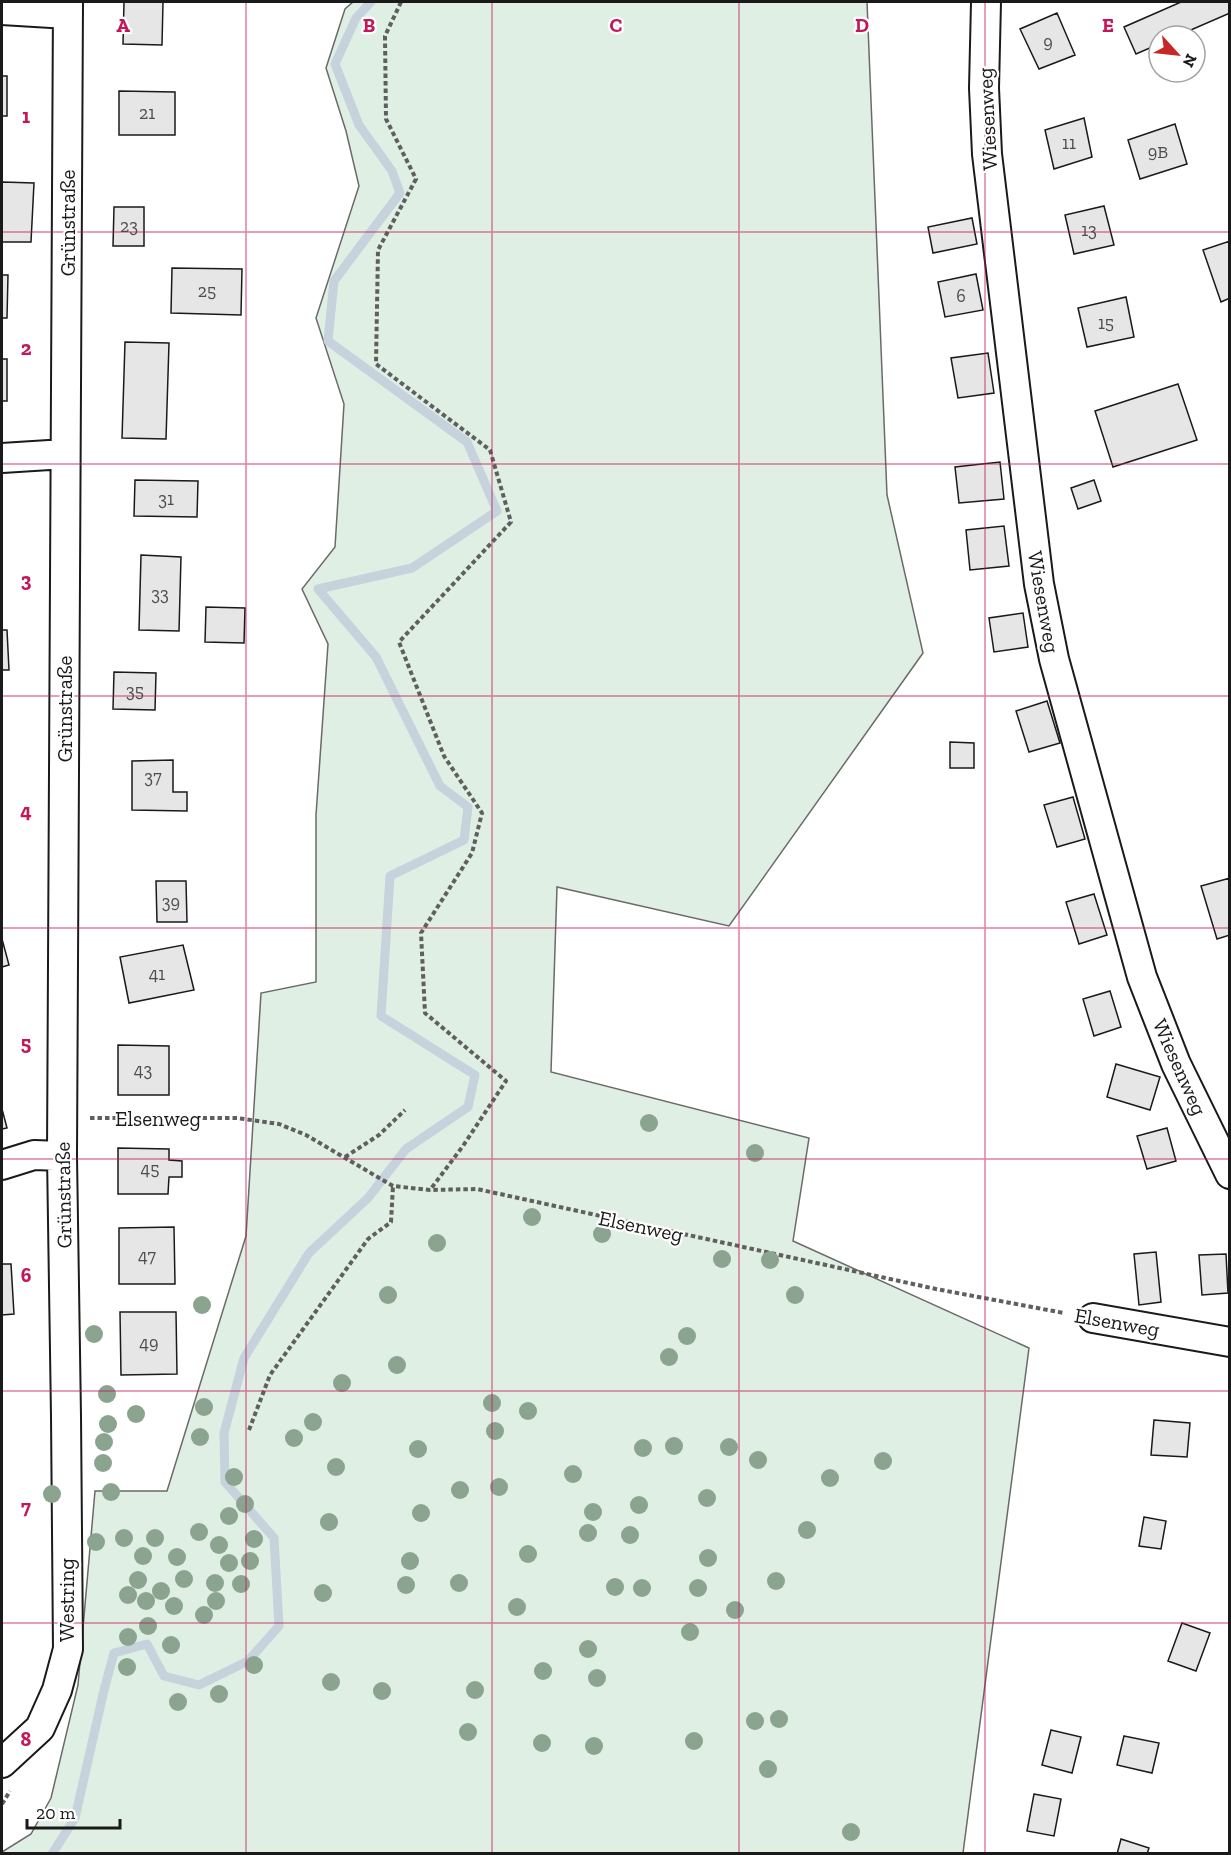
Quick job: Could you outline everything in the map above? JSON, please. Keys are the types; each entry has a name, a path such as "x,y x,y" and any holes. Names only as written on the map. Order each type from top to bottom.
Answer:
{"street":[{"name":"Wiesenweg","path":"986,2 984,88 987,154 1039,584 1052,648 1142,977 1176,1064 1230,1174"},
{"path":"2,10 68,8"},
{"name":"Grünstraße","path":"66,1416 62,1156 68,8"},
{"path":"2,458 65,454"},
{"path":"2,1165 34,1155 62,1156"},
{"name":"Elsenweg","path":"1093,1318 1230,1342"},
{"name":"Westring","path":"2,1763 40,1728 57,1690 68,1649 66,1416"}],"path":[{"path":"401,2 385,36 386,119 416,179 378,250 376,364 490,450 511,522 399,642 444,756 482,813 472,853 422,933 425,1013 506,1081 463,1146 430,1190"},
{"path":"344,1158 380,1136 405,1110"},
{"name":"Elsenweg","path":"63,1118 237,1118 279,1124 306,1135 393,1186 430,1190 477,1189 936,1289 1093,1318"},
{"path":"249,1430 270,1375 368,1239 391,1222 393,1186"}],"green space":[{"path":"353,2 867,2 887,495 923,653 729,926 557,887 551,1072 809,1138 793,1241 1029,1348 963,1853 2,1854 31,1834 51,1798 78,1685 95,1491 167,1491 246,1236 261,993 316,982 316,815 328,644 302,589 335,547 344,404 316,318 359,186 346,131 326,68 345,9"}],"building":[{"path":"124,2 163,2 162,45 123,44"},
{"path":"1181,2 1230,2 1230,13 1205,24 1147,24 1147,49 1136,54 1124,27"},
{"path":"1057,13 1075,55 1039,69 1020,29"},
{"path":"2,76 7,76 7,116 2,116"},
{"path":"119,91 175,92 175,135 119,135"},
{"path":"1084,118 1092,157 1054,169 1045,130"},
{"path":"1175,124 1187,164 1140,179 1128,140"},
{"path":"2,182 34,183 31,242 2,242"},
{"path":"1104,206 1114,245 1074,254 1065,215"},
{"path":"114,207 144,207 144,246 113,246"},
{"path":"972,218 977,244 933,253 928,227"},
{"path":"1230,241 1230,298 1221,302 1203,250"},
{"path":"172,268 242,269 241,315 171,313"},
{"path":"976,274 983,310 945,317 938,282"},
{"path":"2,275 8,275 7,318 2,318"},
{"path":"1126,297 1134,337 1087,347 1078,308"},
{"path":"125,342 169,343 166,439 122,438"},
{"path":"988,353 994,393 958,398 951,358"},
{"path":"2,359 7,359 7,401 2,401"},
{"path":"1178,384 1197,440 1113,467 1095,411"},
{"path":"1000,462 1004,499 959,503 955,467"},
{"path":"135,480 198,481 197,517 134,516"},
{"path":"1094,480 1101,501 1078,509 1071,488"},
{"path":"1004,526 1009,566 970,570 966,530"},
{"path":"141,555 181,557 179,631 139,630"},
{"path":"206,607 245,608 244,643 205,642"},
{"path":"1023,613 1028,647 994,652 989,618"},
{"path":"2,630 7,630 9,670 2,670"},
{"path":"114,672 156,673 155,710 113,709"},
{"path":"1047,701 1060,743 1029,752 1016,711"},
{"path":"950,742 974,743 974,768 950,768"},
{"path":"173,760 173,792 187,792 187,811 132,810 132,761"},
{"path":"1073,797 1085,839 1057,847 1044,805"},
{"path":"1230,878 1230,935 1217,939 1201,886"},
{"path":"156,881 186,881 187,922 157,922"},
{"path":"1094,894 1107,935 1079,944 1066,902"},
{"path":"2,939 9,965 2,967"},
{"path":"183,945 194,990 129,1003 120,957"},
{"path":"1110,991 1121,1027 1094,1036 1083,999"},
{"path":"118,1045 169,1046 169,1095 118,1095"},
{"path":"1116,1064 1160,1077 1150,1110 1107,1097"},
{"path":"2,1109 7,1128 2,1129"},
{"path":"1167,1128 1176,1161 1147,1169 1137,1136"},
{"path":"118,1148 169,1149 169,1160 182,1161 182,1177 169,1177 168,1194 118,1194"},
{"path":"174,1227 175,1284 119,1284 119,1228"},
{"path":"1156,1252 1161,1302 1139,1305 1134,1254"},
{"path":"1226,1254 1228,1293 1202,1295 1199,1255"},
{"path":"2,1264 11,1264 14,1314 2,1315"},
{"path":"120,1312 176,1312 177,1374 121,1375"},
{"path":"1154,1420 1190,1423 1187,1457 1151,1455"},
{"path":"1144,1517 1166,1521 1161,1549 1139,1546"},
{"path":"1182,1623 1210,1633 1196,1671 1168,1661"},
{"path":"1051,1730 1081,1737 1072,1773 1042,1765"},
{"path":"1124,1736 1159,1743 1152,1773 1117,1765"},
{"path":"1034,1794 1061,1799 1054,1836 1027,1831"},
{"path":"1121,1839 1149,1848 1147,1854 1117,1854"}],"waterway":[{"path":"52,1854 75,1818 114,1653 147,1644 164,1676 199,1685 248,1661 279,1626 274,1538 225,1482 224,1433 244,1358 309,1253 368,1198 406,1149 468,1107 475,1075 381,1016 390,876 464,840 468,807 440,786 376,657 318,589 412,568 497,511 467,442 328,341 334,281 400,193 392,171 359,125 335,64 356,18 371,2"}]}
